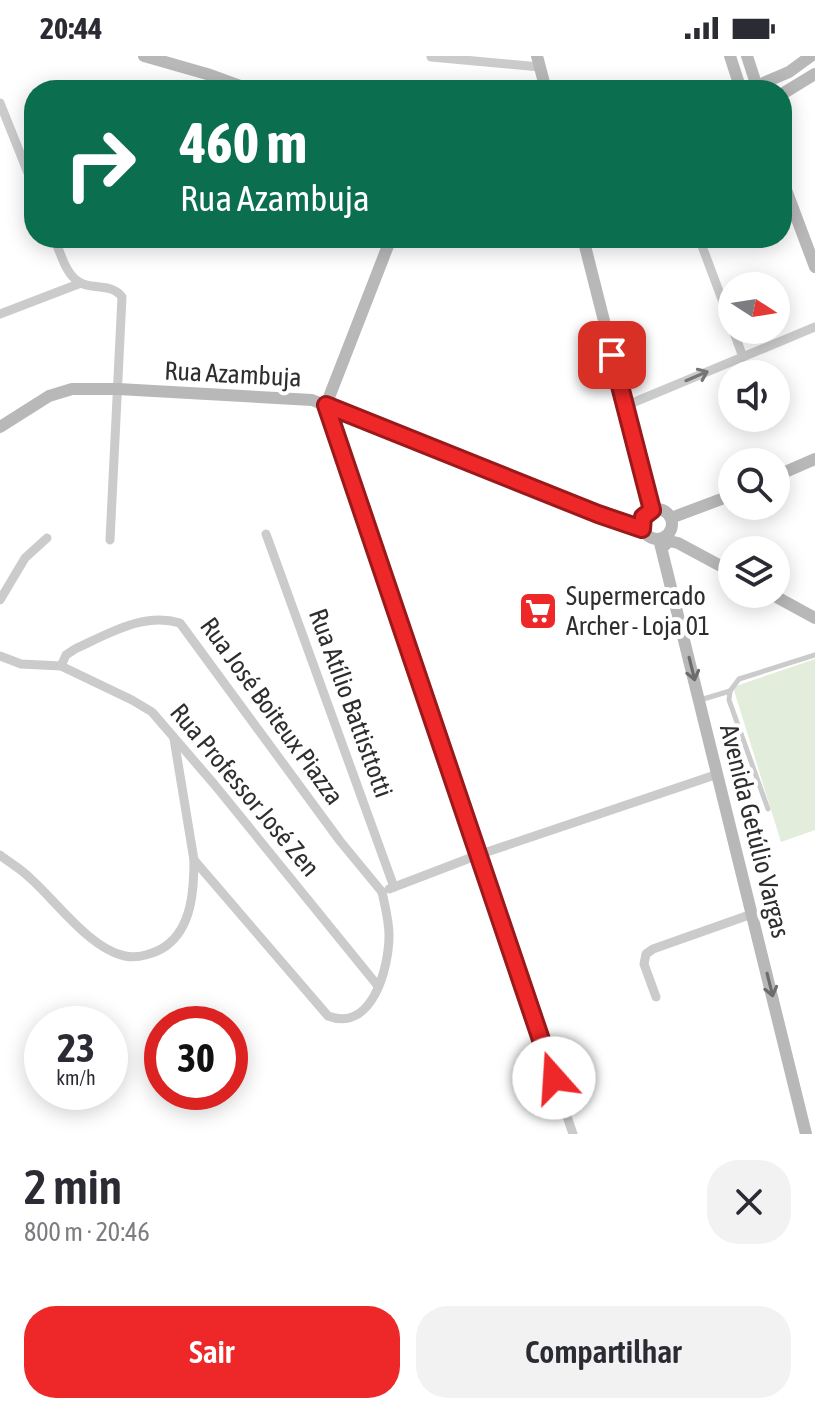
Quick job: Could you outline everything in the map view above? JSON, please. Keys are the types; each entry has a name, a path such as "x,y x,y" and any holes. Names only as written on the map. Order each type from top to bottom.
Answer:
{"main road":[{"path":"144,56 224,80"},
{"path":"730,56 745,80"},
{"path":"747,56 750,80"},
{"path":"771,80 811,56"},
{"path":"792,88 815,74"},
{"path":"792,206 815,267"},
{"path":"326,405 387,248"},
{"path":"586,248 652,510"},
{"name":"Rua Azambuja","path":"0,427 37,403 72,389 312,400 642,529"},
{"path":"790,470 815,459"},
{"path":"660,544 671,524 718,502"},
{"path":"660,544 642,529 643,517 652,510 663,510 691,549"},
{"path":"660,544 669,541 718,564"},
{"name":"Avenida Getúlio Vargas","path":"660,544 806,1134"},
{"path":"790,604 815,618"}],"street":[{"path":"431,57 539,62"},
{"path":"0,103 24,162"},
{"path":"59,248 68,268 81,283"},
{"path":"703,248 718,288"},
{"path":"0,314 81,283 115,289 122,297 110,540"},
{"path":"625,406 815,327"},
{"path":"739,344 743,357"},
{"path":"326,405 573,1134"},
{"name":"Rua Atílio Battisttotti","path":"266,534 394,887"},
{"path":"0,600 25,558 47,538"},
{"name":"Rua José Boiteux Piazza","path":"61,666 66,655 75,649 135,623 156,618 180,623 340,841 382,892"},
{"name":"Rua Professor José Zen","path":"0,656 21,664 61,666 152,712 378,986"},
{"path":"0,855 29,877 105,948 127,957 161,950 176,938 191,902 194,860 174,738"},
{"path":"194,860 328,1016 340,1021 364,1010 378,986 387,959 389,932 382,892 478,855 718,774"},
{"path":"656,997 644,964 646,954 752,914"}],"lane":[{"path":"768,809 729,700 730,691 739,679 815,655"},
{"path":"700,701 730,691"}],"green space":[{"path":"815,659 815,830 781,842 733,687"}],"place":[{"name":"Supermercado Archer - Loja 01","path":"538,611"}],"route":[{"path":"554,1078 326,405 642,529 643,517 652,510 612,355"}]}
